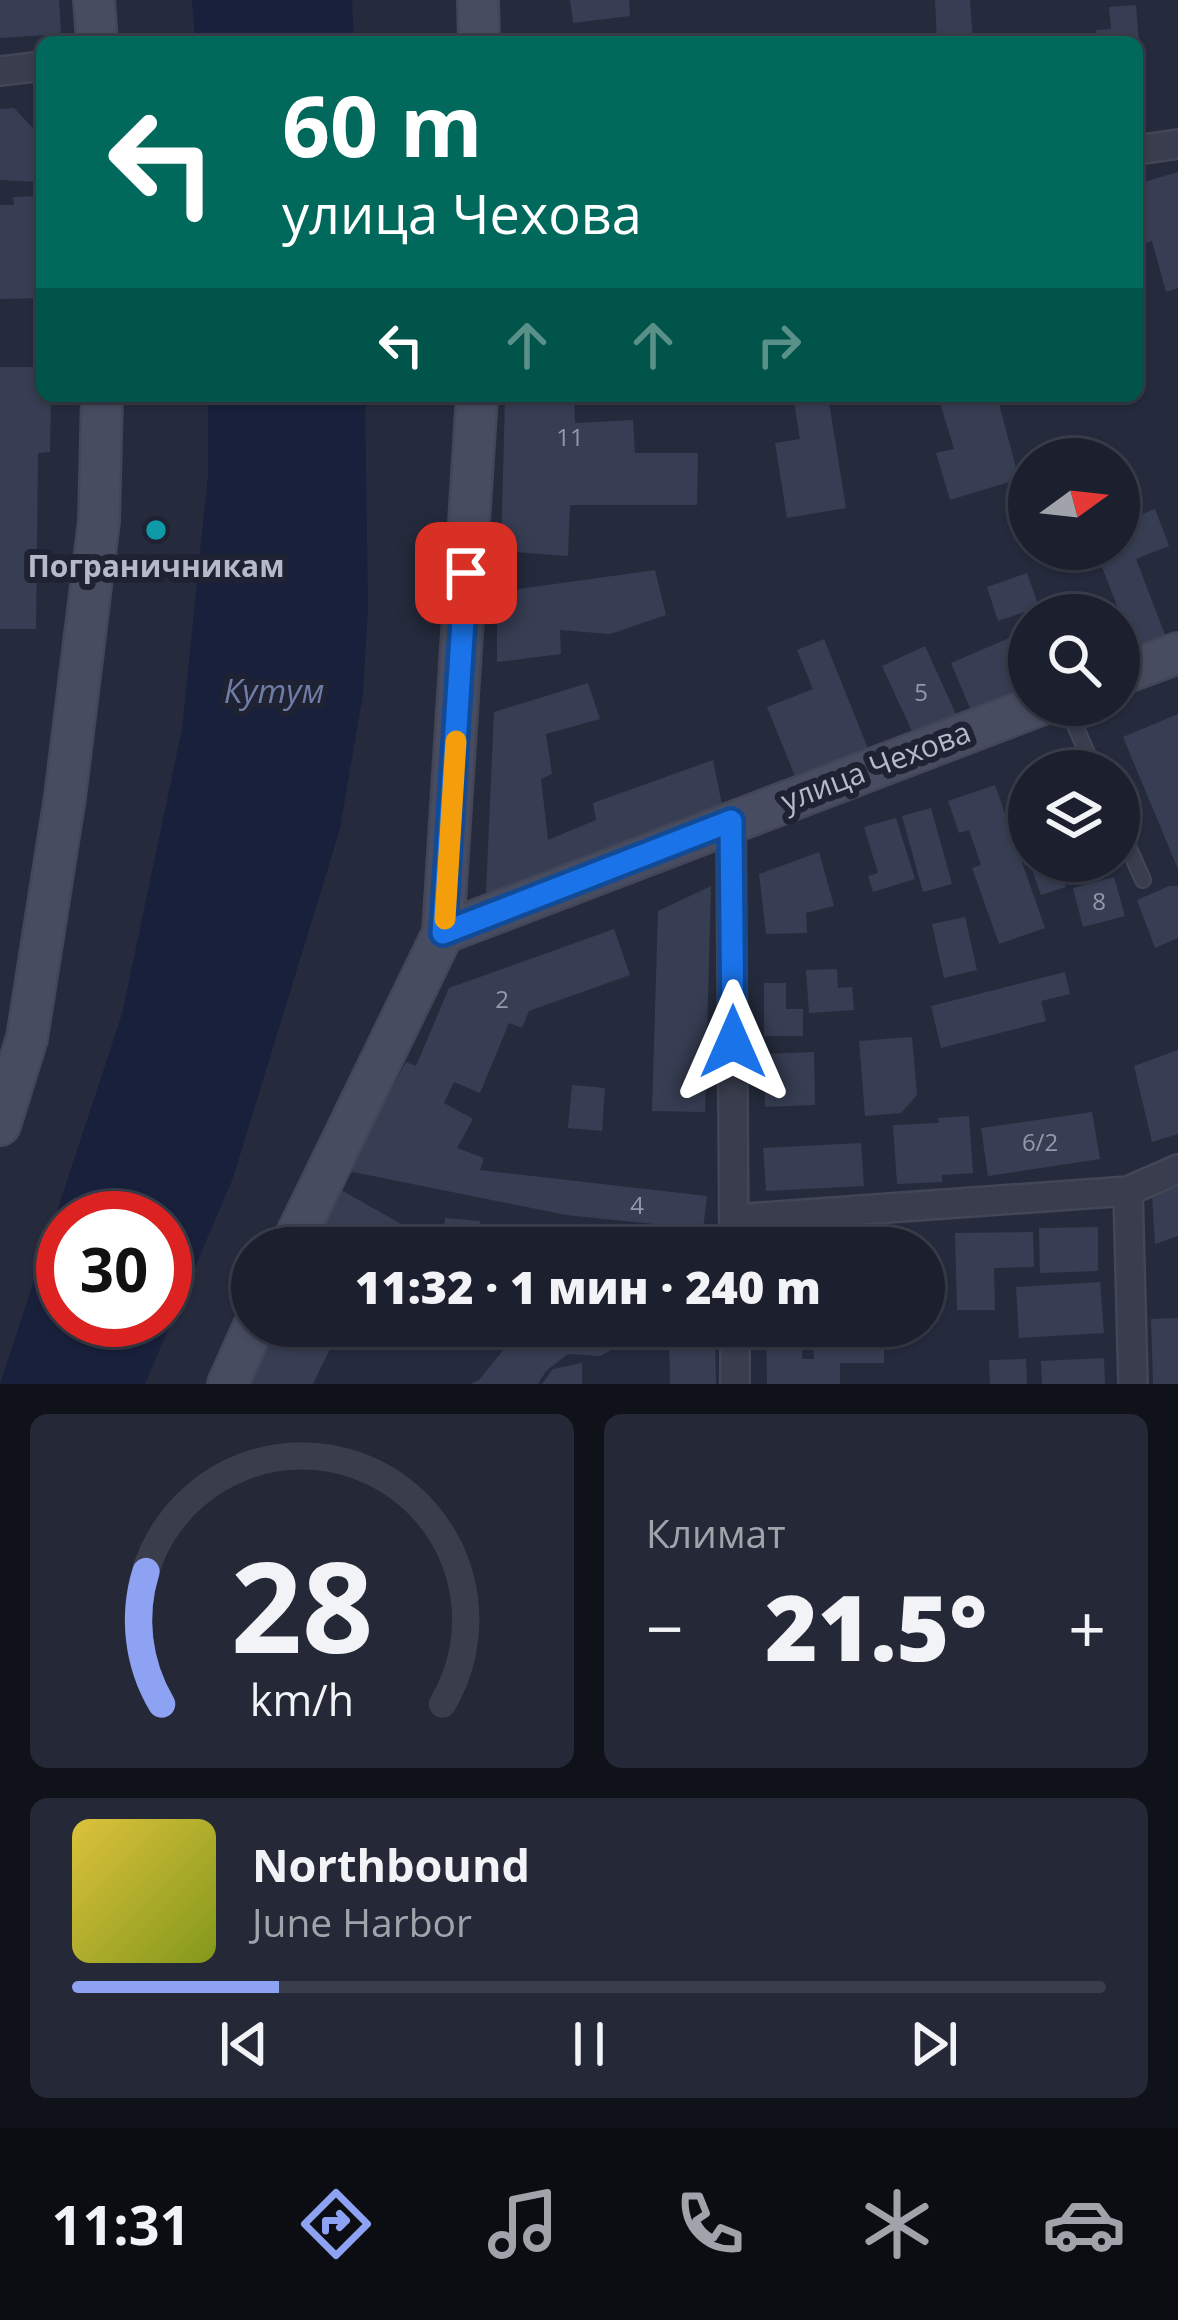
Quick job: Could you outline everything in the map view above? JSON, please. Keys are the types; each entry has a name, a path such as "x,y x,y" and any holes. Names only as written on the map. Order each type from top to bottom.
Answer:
{"street":[{"path":"94,0 97,36"},
{"path":"478,0 479,36"},
{"path":"0,71 36,67"},
{"path":"1143,149 1178,144"},
{"path":"0,1126 13,1037 65,796 99,521 102,402"},
{"path":"300,1227 443,933 477,402"},
{"path":"1140,667 1178,653"},
{"name":"улица Чехова","path":"443,933 1008,717"},
{"path":"731,821 734,1227"},
{"path":"734,1219 1128,1191 1178,1169"},
{"path":"1128,1191 1132,1384"},
{"path":"228,1384 245,1347"},
{"path":"735,1347 735,1384"}],"lane":[{"path":"1140,873 1143,880"}],"water":[{"path":"192,0 352,0 354,36 195,36"},
{"name":"Кутум","path":"208,402 365,402 368,608 363,694 340,829 233,1178 192,1274 192,1191 64,1191 122,1014 182,729 208,475"},
{"name":"Кутум","path":"36,1275 36,1347 161,1347 145,1384 0,1384"}],"building":[{"path":"0,0 59,0 61,34 0,38"},
{"path":"570,0 629,0 630,16 573,23"},
{"path":"935,0 970,0 973,36 937,36"},
{"path":"1136,5 1139,36 1096,36 1096,30 1111,29 1109,7"},
{"path":"14,108 36,132 36,182 0,180 0,109"},
{"path":"1178,172 1178,288 1166,292 1152,241 1143,244 1143,182"},
{"path":"36,196 36,298 0,299 0,205 14,205 13,197"},
{"path":"0,367 36,367 36,402 51,402 50,452 38,453 36,629 0,629"},
{"path":"505,402 574,402 575,423 633,420 635,453 698,453 697,505 570,505 568,556 501,551"},
{"path":"794,402 829,402 846,508 787,518 775,443 800,439"},
{"path":"940,402 999,402 1008,438 1008,482 950,500 936,453 954,449"},
{"path":"1155,509 1169,546 1140,557 1140,515"},
{"path":"1140,569 1169,645 1140,656 1140,594 1112,594 1103,570"},
{"path":"655,570 666,615 610,634 560,630 561,654 497,662 497,592"},
{"path":"1027,573 1034,594 1008,594 1008,618 998,621 987,587"},
{"path":"824,639 869,751 797,781 767,707 813,689 797,650"},
{"path":"1008,639 1008,707 975,720 951,663"},
{"path":"925,646 959,721 916,740 882,666"},
{"path":"588,683 600,719 546,734 552,774 541,779 548,840 596,820 593,803 713,760 724,815 500,900 486,892 494,712"},
{"path":"1178,714 1178,869 1140,778 1140,750 1128,750 1123,737"},
{"path":"995,785 1008,822 1008,882 1029,882 1045,928 999,944 972,868 981,865 969,830 959,833 948,801"},
{"path":"931,808 952,884 923,892 902,816"},
{"path":"896,818 915,879 873,892 868,876 878,873 864,827"},
{"path":"819,852 834,906 806,913 807,933 766,934 759,874"},
{"path":"1036,882 1064,882 1066,887 1041,895"},
{"path":"1115,882 1125,916 1083,927 1073,888"},
{"path":"711,886 705,1112 652,1111 658,911"},
{"path":"1178,886 1178,938 1155,948 1137,900"},
{"path":"965,917 977,970 944,978 932,924"},
{"path":"614,929 630,975 529,1011 522,1028 509,1023 480,1093 454,1082 444,1103 473,1119 457,1148 484,1158 480,1170 707,1196 703,1227 566,1215 348,1171 406,1062 416,1066 449,988"},
{"path":"837,969 838,988 852,987 854,1010 809,1013 806,970"},
{"path":"1065,972 1070,994 1041,1001 1046,1021 941,1048 931,1006"},
{"path":"764,983 786,983 786,1009 803,1009 803,1036 764,1036"},
{"path":"912,1037 917,1095 901,1113 865,1116 859,1041"},
{"path":"1178,1050 1178,1134 1152,1142 1134,1066"},
{"path":"814,1052 815,1105 765,1107 764,1054"},
{"path":"572,1085 605,1088 602,1131 568,1128"},
{"path":"1092,1112 1100,1159 988,1176 981,1128"},
{"path":"969,1116 973,1173 942,1175 942,1182 897,1184 893,1125"},
{"path":"861,1143 864,1186 766,1191 763,1148"},
{"path":"1178,1187 1178,1236 1155,1244 1152,1196"},
{"path":"341,1190 403,1225 402,1227 320,1227"},
{"path":"445,1218 480,1221 480,1227 444,1227"},
{"path":"1098,1227 1098,1271 1040,1273 1039,1228"},
{"path":"1033,1232 1034,1267 994,1268 995,1310 957,1310 955,1233"},
{"path":"1100,1282 1104,1333 1019,1338 1016,1287"},
{"path":"1178,1318 1178,1384 1153,1384 1151,1319"},
{"path":"262,1347 331,1347 313,1384 245,1384"},
{"path":"615,1347 600,1356 568,1354 538,1384 470,1384 479,1380 505,1348"},
{"path":"669,1347 715,1347 716,1384 670,1384"},
{"path":"766,1347 802,1347 802,1359 814,1359 813,1347 884,1347 884,1363 840,1363 840,1384 767,1384"},
{"path":"1104,1358 1105,1384 1042,1384 1041,1361"},
{"path":"1026,1359 1027,1384 990,1384 989,1360"},
{"path":"582,1363 582,1384 542,1384 553,1369"}],"slow traffic":[{"path":"445,919 456,741"}],"place":[{"name":"Пограничникам","path":"156,530"}],"route":[{"path":"466,573 443,933 731,821 733,1042"}]}
